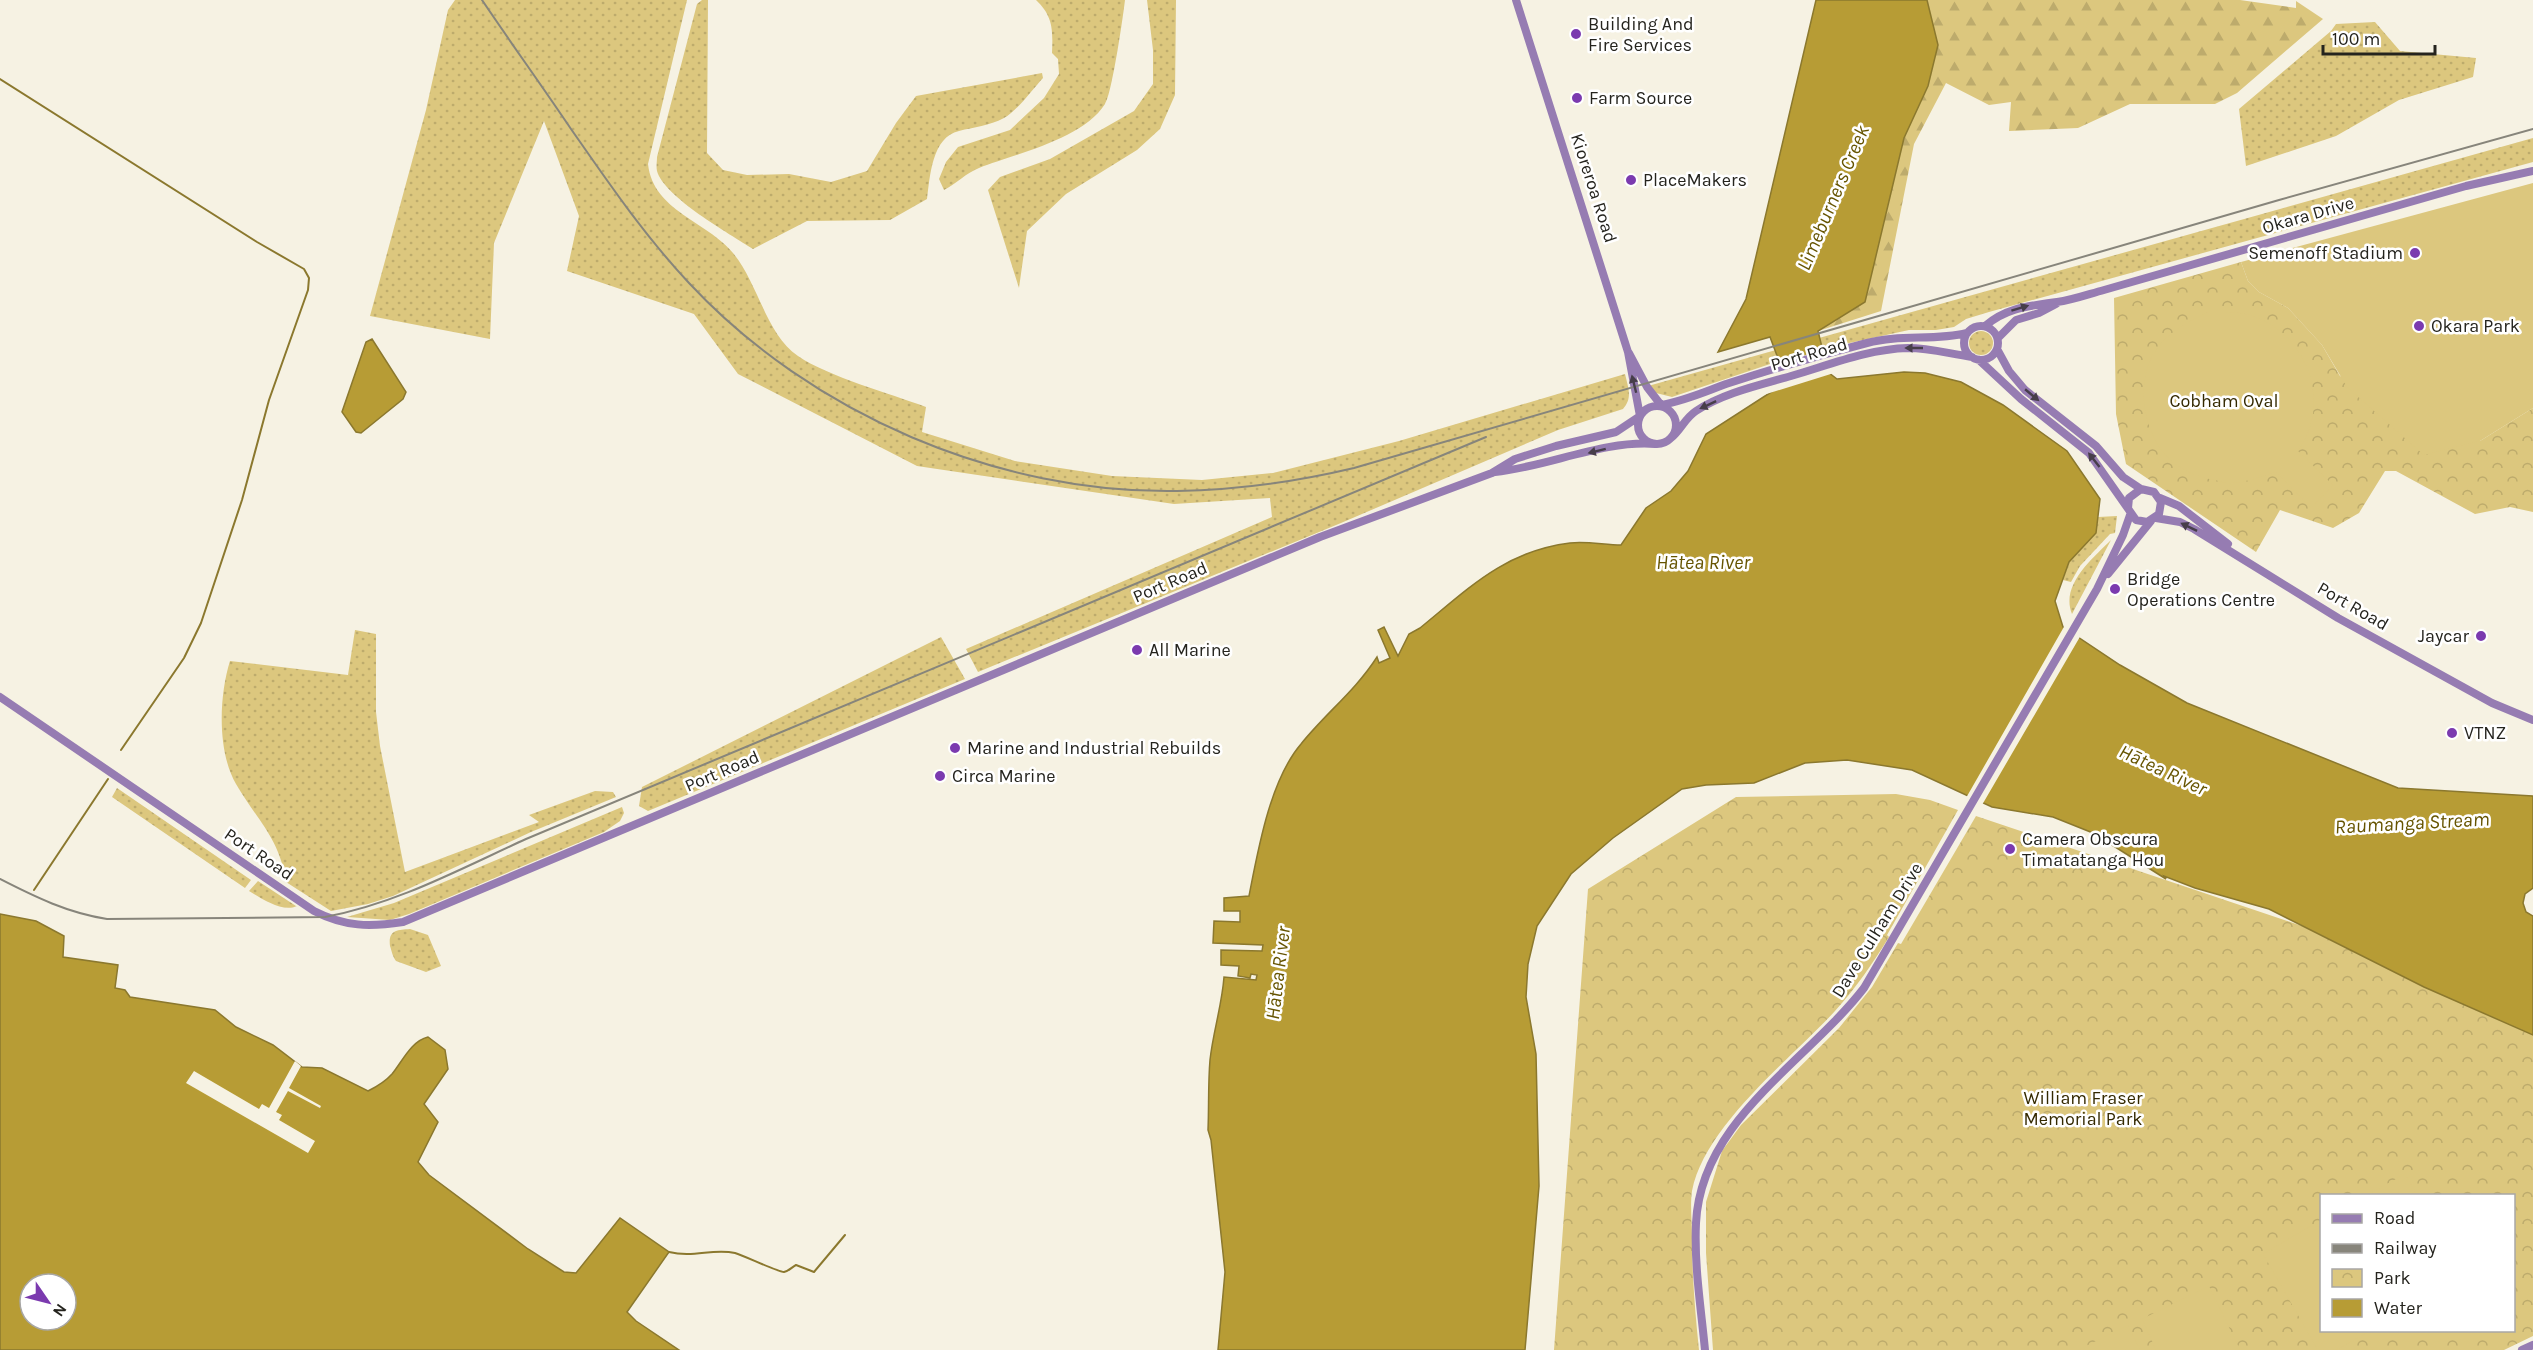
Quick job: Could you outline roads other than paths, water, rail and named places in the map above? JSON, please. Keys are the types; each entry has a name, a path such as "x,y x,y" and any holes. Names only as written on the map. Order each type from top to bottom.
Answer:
{"main road":[{"name":"Kioreroa Road","path":"1516,0 1628,352 1640,416"},
{"name":"Okara Drive","path":"1985,326 1996,317 2031,304 2059,302 2466,186 2533,171"},
{"name":"Okara Drive","path":"1998,338 2016,320 2039,313 2059,302"},
{"path":"1975,359 1990,358 1997,349 1998,338 1993,330 1985,326 1973,327 1966,333 1964,346 1975,359 2089,453 2139,522 2154,520 2161,511 2160,498 2150,490 2141,489 2123,477 2096,446 2025,390 2009,371 1997,349"},
{"name":"Port Road","path":"0,697 314,911 349,925 380,926 403,922 1320,537 1492,473 1515,459 1556,446 1616,432 1640,416 1648,407 1683,401 1725,384 1849,347 1906,337 1942,339 1966,333"},
{"name":"Port Road","path":"1492,473 1519,470 1637,443 1661,444 1671,438 1685,420 1696,411 1755,387 1852,358 1905,348 1930,348 1975,359"},
{"name":"Kioreroa Road","path":"1628,352 1637,364 1647,387 1661,405"},
{"path":"1661,405 1675,416 1677,428 1671,438"},
{"path":"1640,416 1638,422 1640,434 1655,444"},
{"path":"2129,511 2129,498 2141,489"},
{"name":"Port Road","path":"2160,498 2179,506 2255,566"},
{"name":"Dave Culham Drive","path":"1705,1350 1696,1222 1703,1182 1713,1157 1738,1118 1819,1039 1864,988 2097,589 2123,535 2129,511"},
{"name":"Port Road","path":"2154,520 2180,522 2194,529 2369,635 2499,706 2533,720"},
{"name":"Dave Culham Drive","path":"2097,589 2154,520"},
{"path":"2522,1350 2533,1345"}],"water":[{"path":"1816,0 1927,0 1938,45 1928,86 1904,138 1865,302 1818,331 1828,372 1837,379 1904,372 1925,373 1961,382 2003,405 2067,451 2100,499 2096,533 2069,562 2055,601 2063,627 2120,665 2187,703 2398,788 2533,796 2533,888 2525,894 2523,903 2526,912 2533,916 2533,1035 2424,987 2269,909 2195,888 2164,876 2166,879 2093,833 2053,817 1992,807 1912,770 1847,760 1805,763 1754,783 1706,785 1682,789 1613,838 1571,874 1537,926 1528,964 1526,997 1536,1054 1539,1186 1525,1350 1218,1350 1225,1272 1208,1130 1210,1060 1224,977 1256,980 1257,975 1251,974 1250,978 1238,976 1239,966 1221,965 1221,950 1262,951 1263,945 1213,943 1214,921 1240,922 1240,911 1224,911 1224,898 1249,896 1267,816 1281,776 1290,759 1310,733 1360,680 1377,657 1379,663 1390,658 1378,630 1384,627 1398,656 1409,634 1420,628 1472,586 1507,563 1547,547 1570,543 1621,545 1646,508 1671,491 1688,471 1706,434 1779,387 1779,361 1770,337 1718,352 1746,299"},
{"path":"372,339 406,392 403,399 361,433 356,432 342,412 366,342"},
{"path":"0,914 36,921 64,936 63,957 118,965 115,988 125,990 130,997 215,1010 236,1027 273,1045 302,1067 322,1068 368,1091 392,1074 412,1047 428,1037 445,1050 448,1069 424,1104 438,1122 418,1162 429,1175 528,1249 564,1272 576,1273 620,1218 669,1252 627,1312 636,1321 679,1350 0,1350"}],"waterway":[{"path":"0,79 257,242 304,269 309,278 308,290 269,400 242,500 201,623 184,658 121,750"},
{"path":"34,890 108,779"},
{"path":"669,1252 678,1254 735,1253 784,1272 796,1265 814,1272 845,1235"}],"railway":[{"path":"482,0 642,227 689,283 738,330 792,371 850,407 912,437 976,461 1042,478 1110,488 1177,491 1222,489 1288,481 1354,468 2279,200 2533,129"},
{"path":"0,879 65,908 107,919 325,917 377,904 526,839 1486,437"}],"place":[{"name":"Building And Fire Services","path":"1576,34"},
{"name":"Farm Source","path":"1577,98"},
{"name":"PlaceMakers","path":"1631,180"},
{"name":"Semenoff Stadium","path":"2415,253"},
{"name":"Okara Park","path":"2419,326"},
{"name":"Bridge Operations Centre","path":"2115,589"},
{"name":"Jaycar","path":"2481,636"},
{"name":"All Marine","path":"1137,650"},
{"name":"VTNZ","path":"2452,733"},
{"name":"Marine and Industrial Rebuilds","path":"955,748"},
{"name":"Circa Marine","path":"940,776"},
{"name":"Camera Obscura Timatatanga Hou","path":"2010,849"}],"water label":[{"name":"Limeburners Creek","path":"1833,198"},
{"name":"Hātea River","path":"1703,562"},
{"name":"Hātea River","path":"2163,770"},
{"name":"Raumanga Stream","path":"2412,823"},
{"name":"Hātea River","path":"1278,973"}],"park label":[{"name":"Cobham Oval","path":"2224,401"},
{"name":"William Fraser Memorial Park","path":"2083,1108"}]}
